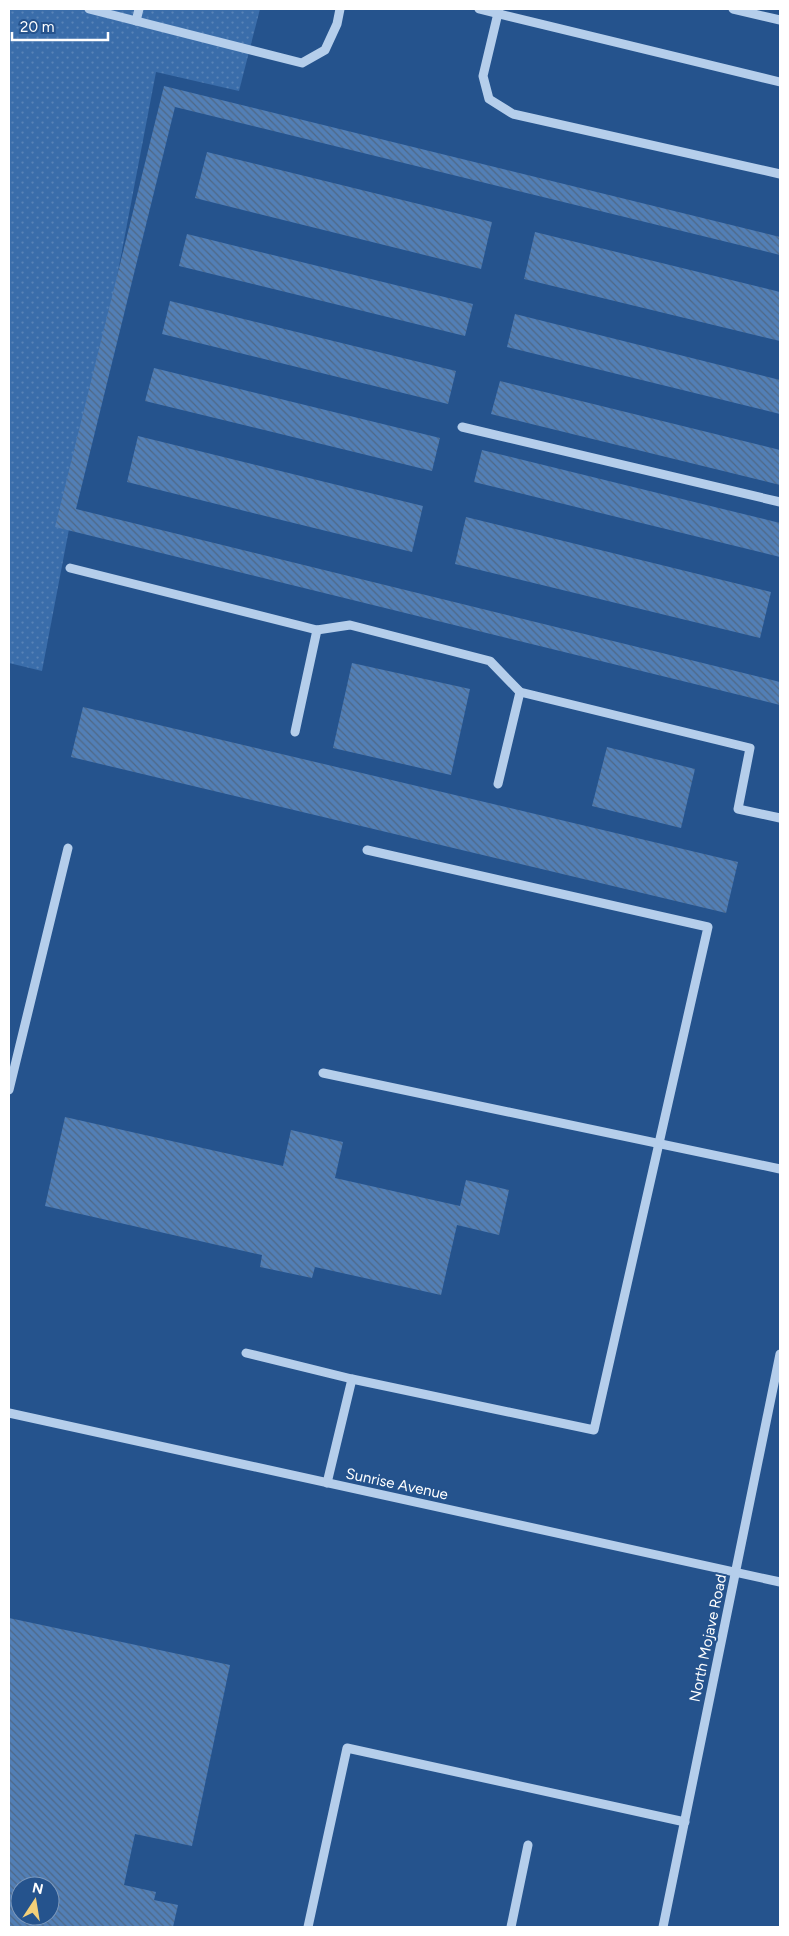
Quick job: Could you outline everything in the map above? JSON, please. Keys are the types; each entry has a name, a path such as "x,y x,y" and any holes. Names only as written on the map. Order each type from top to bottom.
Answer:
{"street":[{"path":"89,9 302,63 325,50 337,24 340,9"},
{"path":"136,21 139,9"},
{"path":"479,9 499,11 780,82"},
{"path":"733,9 780,20"},
{"path":"499,11 483,76 490,99 513,114 780,174"},
{"path":"462,427 780,502"},
{"path":"70,568 317,630 350,625 490,661 520,692 750,748 738,809 780,818"},
{"path":"295,732 317,630"},
{"path":"498,784 520,692"},
{"path":"9,1090 68,848"},
{"path":"246,1353 352,1379 594,1430 708,927 367,850"},
{"path":"323,1073 780,1169"},
{"name":"North Mojave Road","path":"663,1927 780,1354"},
{"path":"327,1483 352,1379"},
{"name":"Sunrise Avenue","path":"9,1413 780,1582"},
{"path":"308,1927 347,1748 684,1822"},
{"path":"511,1927 528,1845"}],"shaded area":[{"path":"9,9 260,9 239,91 156,72 42,671 9,663"}],"building":[{"path":"164,86 780,237 780,255 175,107 76,509 780,682 780,705 55,527"},
{"path":"207,152 492,222 481,269 195,198"},
{"path":"535,232 780,292 780,341 524,279"},
{"path":"187,234 473,304 465,336 179,266"},
{"path":"170,301 456,371 448,404 162,334"},
{"path":"515,314 780,380 780,414 507,347"},
{"path":"154,368 440,438 432,471 145,401"},
{"path":"500,381 780,450 780,485 491,414"},
{"path":"138,436 423,506 412,552 127,482"},
{"path":"482,450 780,523 780,557 474,482"},
{"path":"466,517 771,592 760,638 455,564"},
{"path":"352,663 470,689 451,775 333,748"},
{"path":"83,707 738,862 726,913 71,757"},
{"path":"607,747 695,769 681,828 592,806"},
{"path":"65,1117 283,1166 291,1130 343,1142 335,1178 460,1206 466,1180 509,1190 499,1235 457,1225 441,1295 315,1267 312,1278 260,1267 262,1255 45,1206"},
{"path":"9,1618 230,1665 192,1846 135,1834 124,1885 156,1892 154,1900 178,1905 173,1927 9,1927"}]}
